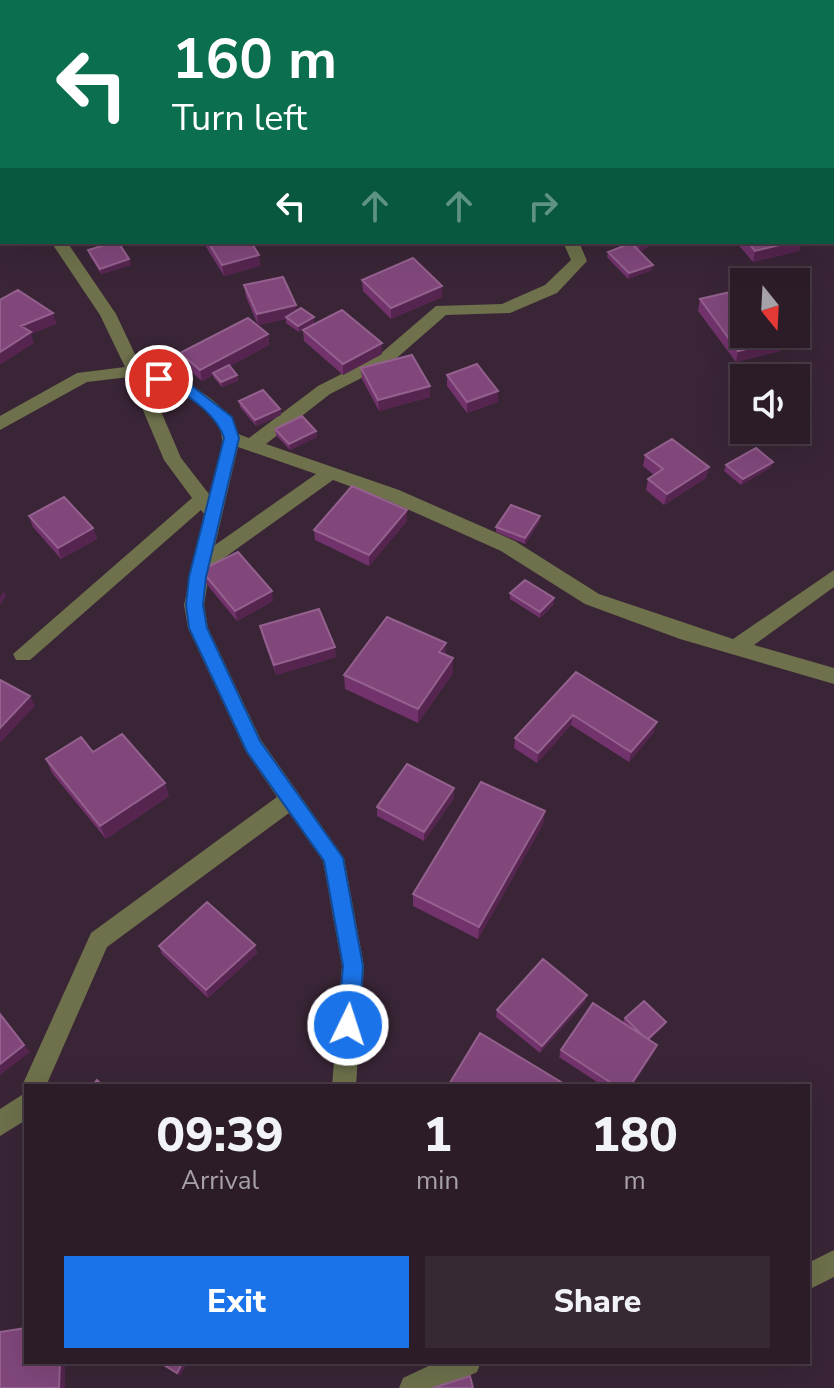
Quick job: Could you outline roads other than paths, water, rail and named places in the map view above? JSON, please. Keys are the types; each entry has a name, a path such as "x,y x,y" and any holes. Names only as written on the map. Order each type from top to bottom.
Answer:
{"street":[{"path":"60,244 108,314 173,460 208,506"},
{"path":"252,445 324,390 385,359 442,310 504,309 551,289 579,261 572,244"},
{"path":"0,424 83,377 135,371 183,387 227,421 231,438 208,506 194,605 198,628 253,746 333,858 353,966 344,1084"},
{"path":"231,438 393,495 508,546 592,599 735,648 834,676"},
{"path":"201,564 329,474"},
{"path":"23,654 208,506"},
{"path":"735,648 834,577"},
{"path":"35,1084 99,940 291,799"},
{"path":"0,1124 24,1106"},
{"path":"810,1276 834,1263"},
{"path":"413,1388 463,1364"}]}
